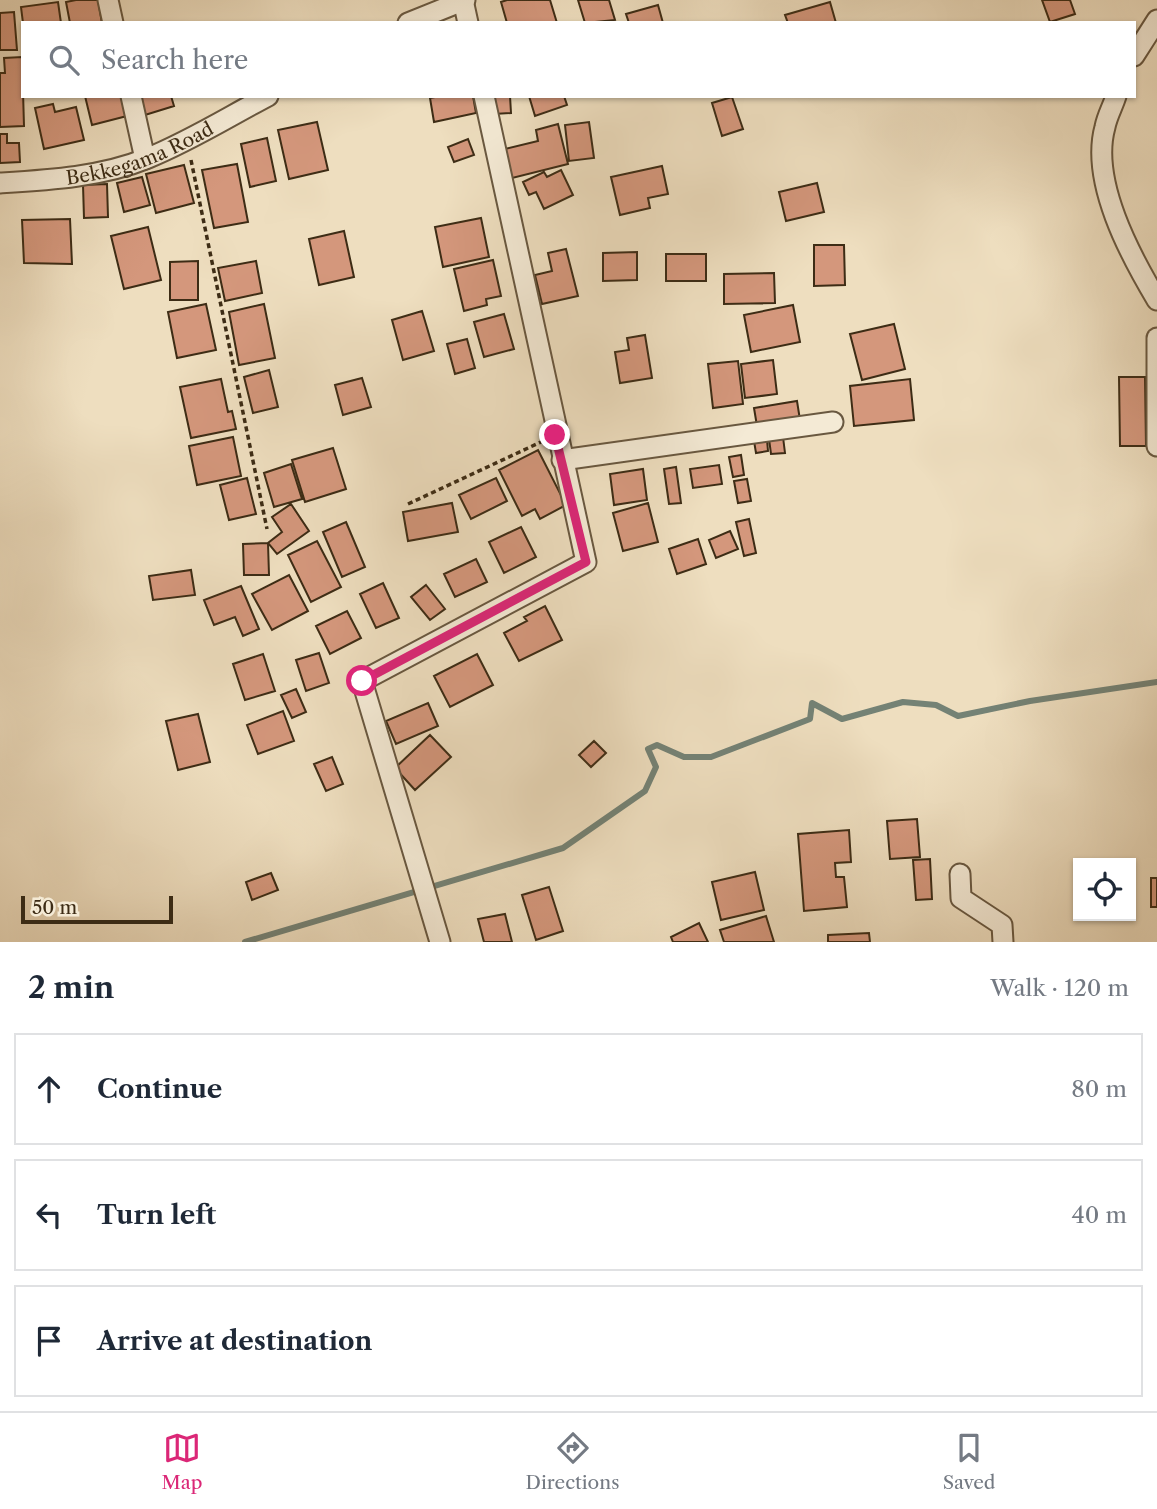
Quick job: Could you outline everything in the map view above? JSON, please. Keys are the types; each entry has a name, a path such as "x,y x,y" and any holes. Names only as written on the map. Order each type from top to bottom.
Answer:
{"street":[{"path":"108,0 113,21"},
{"path":"413,21 464,0 468,21"},
{"path":"1136,53 1157,20"},
{"path":"131,98 145,159"},
{"name":"Bekkegama Road","path":"0,183 64,180 145,159 187,141 264,98"},
{"path":"440,942 362,681 586,562 555,435 484,98"},
{"path":"1115,98 1104,129 1102,172 1128,250 1157,300"},
{"path":"1157,338 1157,446"},
{"path":"562,460 832,422"},
{"path":"960,874 961,898 1002,925 1003,942"}],"path":[{"path":"187,141 267,529"},
{"path":"408,504 555,435"}],"building":[{"path":"98,0 102,21 70,21 66,2"},
{"path":"550,0 556,21 506,21 501,2"},
{"path":"578,0 609,0 615,20 584,21"},
{"path":"1042,0 1070,0 1075,14 1050,21"},
{"path":"58,2 61,21 23,21 21,7"},
{"path":"830,2 835,21 787,21 785,15"},
{"path":"658,5 662,21 628,21 626,14"},
{"path":"14,12 17,50 0,50 0,13"},
{"path":"21,57 24,126 0,127 0,73 5,73 4,58"},
{"path":"85,98 122,98 127,116 92,125"},
{"path":"140,98 172,98 174,106 145,115"},
{"path":"430,98 473,98 476,113 434,122"},
{"path":"493,98 510,98 511,113 494,114"},
{"path":"530,98 565,98 567,105 535,116"},
{"path":"732,98 743,129 722,136 712,103"},
{"path":"53,104 55,112 76,107 84,140 44,149 35,108"},
{"path":"317,122 328,170 289,179 278,130"},
{"path":"589,122 594,158 569,161 565,125"},
{"path":"558,124 568,164 508,179 501,150 538,141 536,130"},
{"path":"0,134 7,134 7,143 19,143 20,162 0,163"},
{"path":"267,138 276,181 250,187 241,144"},
{"path":"468,139 474,155 454,162 448,147"},
{"path":"237,164 248,222 214,228 202,170"},
{"path":"184,165 194,203 156,213 146,174"},
{"path":"662,166 668,194 648,198 650,208 620,215 611,177"},
{"path":"561,170 573,195 544,209 536,192 529,195 523,182 544,172 547,177"},
{"path":"142,177 150,205 124,212 117,183"},
{"path":"817,183 824,212 786,221 779,192"},
{"path":"107,184 108,217 84,218 83,185"},
{"path":"481,218 489,257 443,267 435,227"},
{"path":"70,219 72,264 24,263 22,220"},
{"path":"148,227 161,280 124,289 111,236"},
{"path":"344,231 354,277 319,285 309,239"},
{"path":"814,245 844,245 845,285 814,286"},
{"path":"566,249 578,296 542,304 535,275 552,271 548,253"},
{"path":"637,252 637,280 603,281 603,253"},
{"path":"666,254 706,254 706,281 666,281"},
{"path":"493,260 501,296 486,299 487,305 464,311 454,269"},
{"path":"198,261 198,300 170,300 170,262"},
{"path":"256,261 262,293 225,301 218,268"},
{"path":"774,273 775,303 724,304 724,274"},
{"path":"206,304 216,350 177,358 168,312"},
{"path":"264,304 275,358 239,365 229,312"},
{"path":"793,305 800,342 751,352 744,315"},
{"path":"422,311 434,351 403,360 392,320"},
{"path":"504,314 514,349 484,357 474,322"},
{"path":"894,324 905,369 862,380 850,334"},
{"path":"645,335 652,378 620,383 615,352 629,350 627,338"},
{"path":"467,339 475,368 455,374 447,344"},
{"path":"773,360 777,394 745,398 741,364"},
{"path":"738,361 743,404 713,408 708,364"},
{"path":"269,370 278,407 253,413 244,377"},
{"path":"1119,377 1145,377 1146,446 1120,446"},
{"path":"362,378 371,407 343,415 335,385"},
{"path":"221,379 228,412 232,411 236,429 191,438 180,387"},
{"path":"910,379 914,420 854,426 850,386"},
{"path":"797,401 800,420 757,426 754,408"},
{"path":"233,437 241,476 197,485 189,446"},
{"path":"783,437 785,453 771,454 769,439"},
{"path":"767,440 768,451 756,453 754,441"},
{"path":"333,448 346,489 305,502 292,460"},
{"path":"538,450 566,505 540,519 535,509 522,516 499,470"},
{"path":"741,455 744,475 733,477 729,457"},
{"path":"291,464 302,499 274,507 264,473"},
{"path":"719,465 722,484 693,488 690,469"},
{"path":"676,467 681,503 669,504 664,469"},
{"path":"643,469 647,500 614,505 610,474"},
{"path":"247,478 256,514 229,520 220,485"},
{"path":"496,478 507,501 471,519 459,495"},
{"path":"747,479 751,501 738,503 734,481"},
{"path":"452,503 458,532 408,541 403,512"},
{"path":"648,503 658,542 623,551 613,513"},
{"path":"291,504 309,531 277,554 268,543 282,532 272,517"},
{"path":"749,519 756,553 744,556 736,522"},
{"path":"346,522 365,567 342,577 323,532"},
{"path":"521,527 536,557 504,573 489,542"},
{"path":"730,531 738,549 716,558 709,540"},
{"path":"698,539 706,564 677,574 669,549"},
{"path":"317,541 341,587 311,602 288,555"},
{"path":"268,543 269,575 244,575 243,544"},
{"path":"476,559 487,582 455,597 444,574"},
{"path":"191,570 195,595 153,600 149,576"},
{"path":"289,575 308,611 272,630 252,594"},
{"path":"383,583 399,618 376,628 360,594"},
{"path":"426,585 445,609 430,620 411,597"},
{"path":"241,586 259,629 243,636 235,617 214,625 204,600"},
{"path":"545,606 562,640 519,661 504,633 527,621 524,617"},
{"path":"347,611 361,638 330,654 316,626"},
{"path":"319,653 329,683 306,691 296,660"},
{"path":"263,654 275,691 245,700 233,664"},
{"path":"477,654 493,685 450,707 434,676"},
{"path":"296,689 306,712 292,718 281,695"},
{"path":"428,703 438,726 396,744 386,721"},
{"path":"283,711 294,741 258,754 247,725"},
{"path":"198,714 210,762 178,770 166,721"},
{"path":"430,735 451,757 415,790 395,768"},
{"path":"594,741 606,753 591,767 579,755"},
{"path":"332,757 343,784 326,791 314,764"},
{"path":"917,819 920,857 890,859 887,821"},
{"path":"849,830 851,862 835,863 836,877 844,877 847,907 804,911 798,834"},
{"path":"930,859 932,899 916,900 913,860"},
{"path":"755,872 764,910 721,920 712,882"},
{"path":"271,873 278,890 252,900 246,882"},
{"path":"1151,878 1157,878 1157,907 1151,907"},
{"path":"549,887 563,931 536,940 522,895"},
{"path":"505,914 512,942 484,942 478,919"},
{"path":"766,916 774,942 724,942 720,930"},
{"path":"699,923 708,942 673,942 671,937"},
{"path":"869,933 870,942 828,942 828,935"}],"waterway":[{"path":"245,942 563,848 645,791 656,767 648,749 657,745 684,757 711,757 810,719 812,703 842,719 903,702 936,705 958,716 1030,701 1157,682"}],"route":[{"path":"362,681 586,562 555,435"}]}
